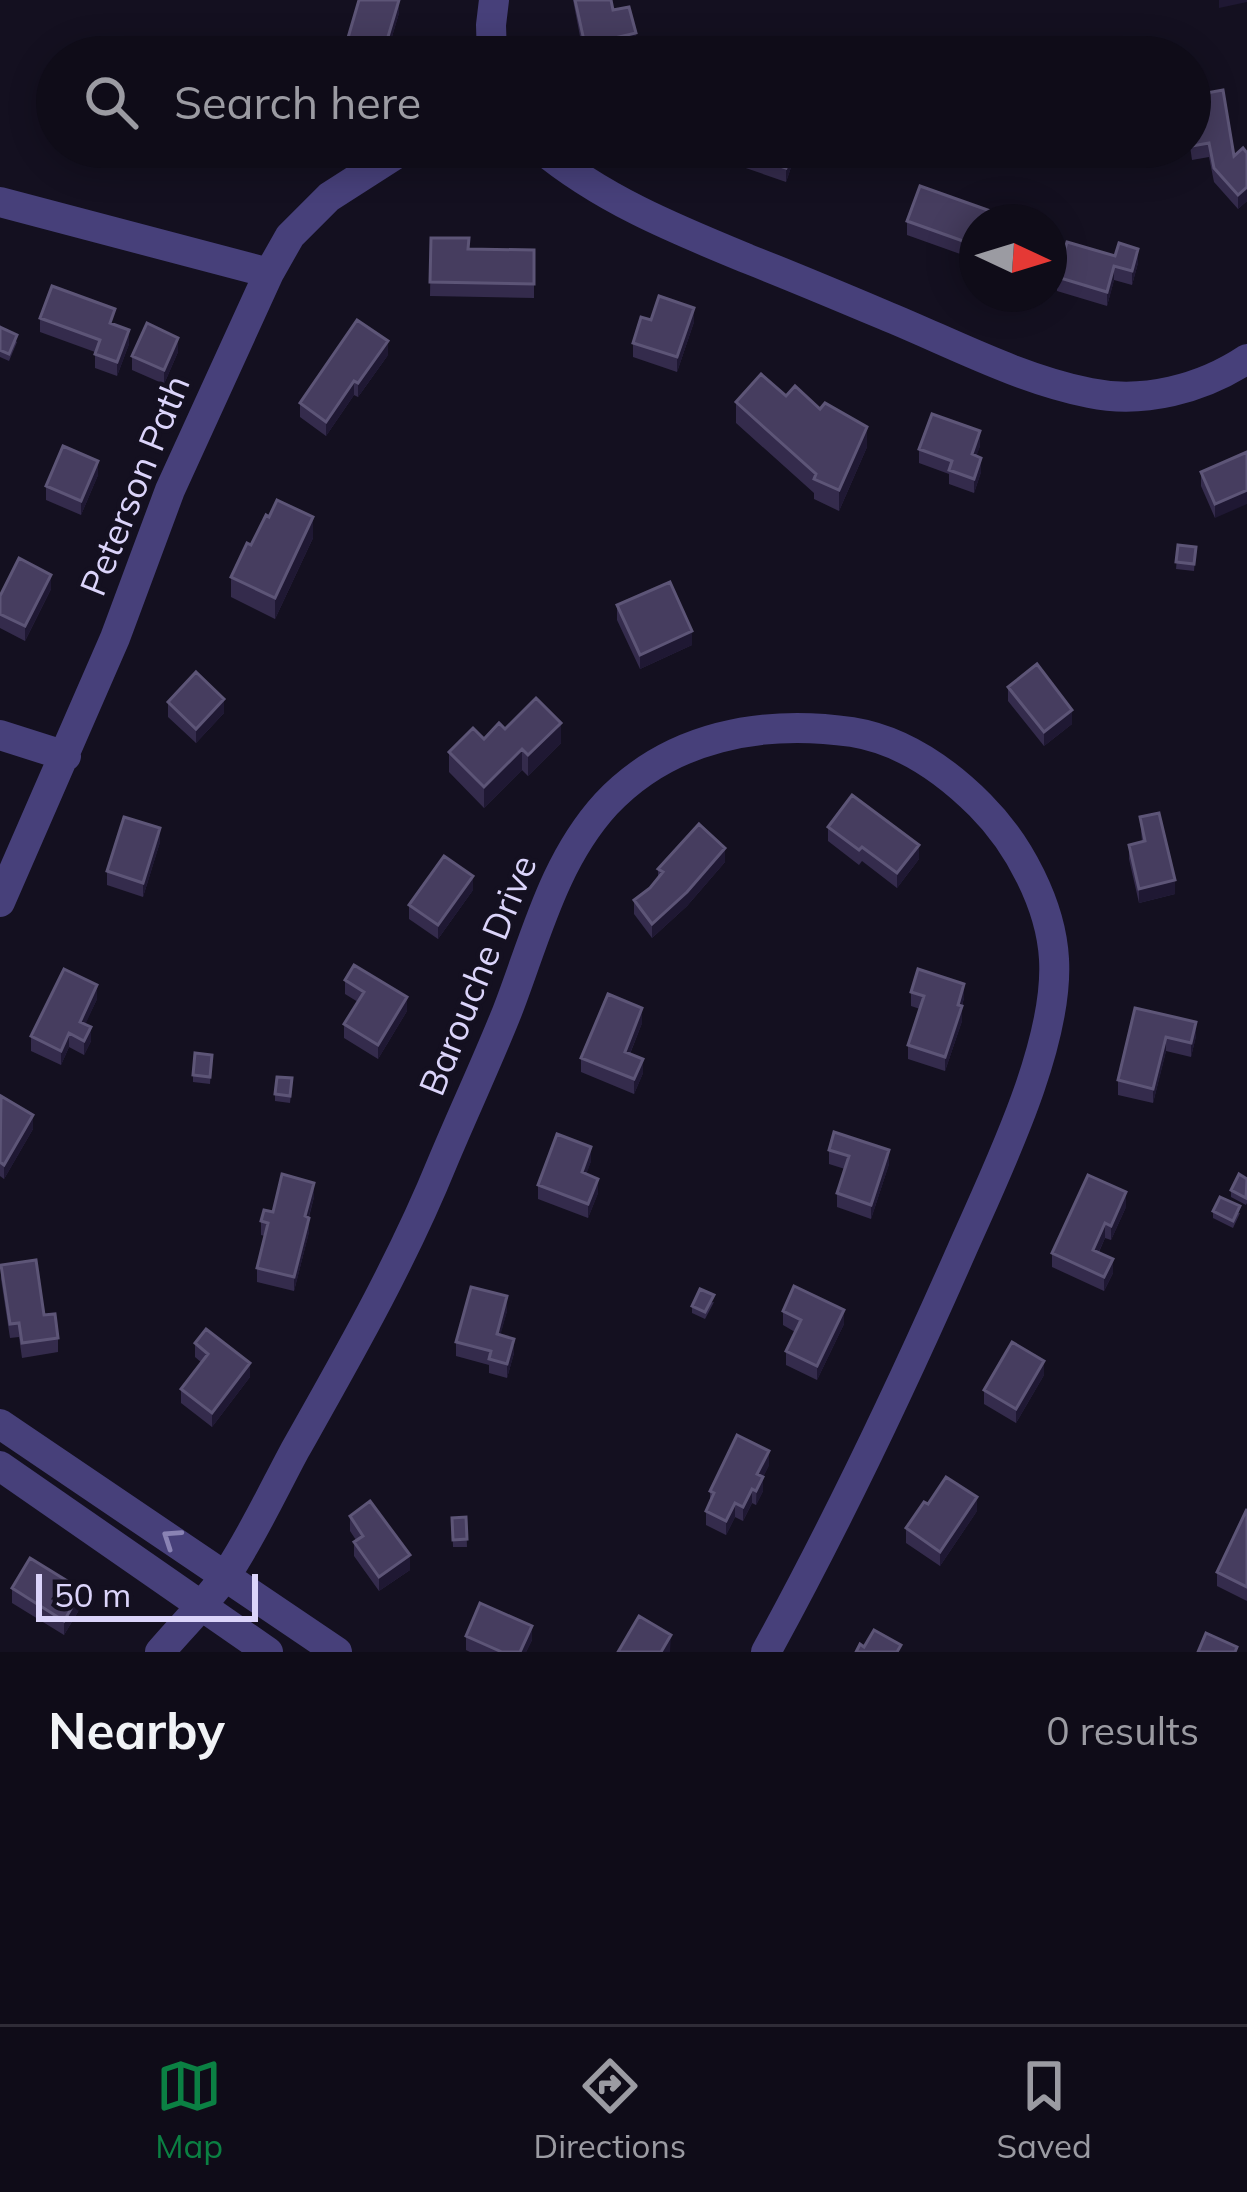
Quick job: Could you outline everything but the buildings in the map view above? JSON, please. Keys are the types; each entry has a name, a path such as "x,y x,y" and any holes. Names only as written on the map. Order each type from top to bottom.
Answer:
{"street":[{"path":"491,36 494,0"},
{"name":"Peterson Path","path":"0,902 115,638 170,490 268,273 290,236 329,197 374,168"},
{"path":"565,168 659,223 1026,374 1090,394 1132,397 1171,392 1206,381 1247,359"},
{"path":"0,202 268,273"},
{"name":"Barouche Drive","path":"160,1652 226,1575 403,1252 568,855 606,804 669,755 693,744 759,729 803,728 857,733 903,747 939,769 997,821 1017,852 1047,919 1054,959 1044,1039 989,1189 880,1432 766,1652"},
{"path":"0,735 66,756"},
{"path":"0,1424 337,1652"},
{"path":"0,1466 268,1652"}]}
